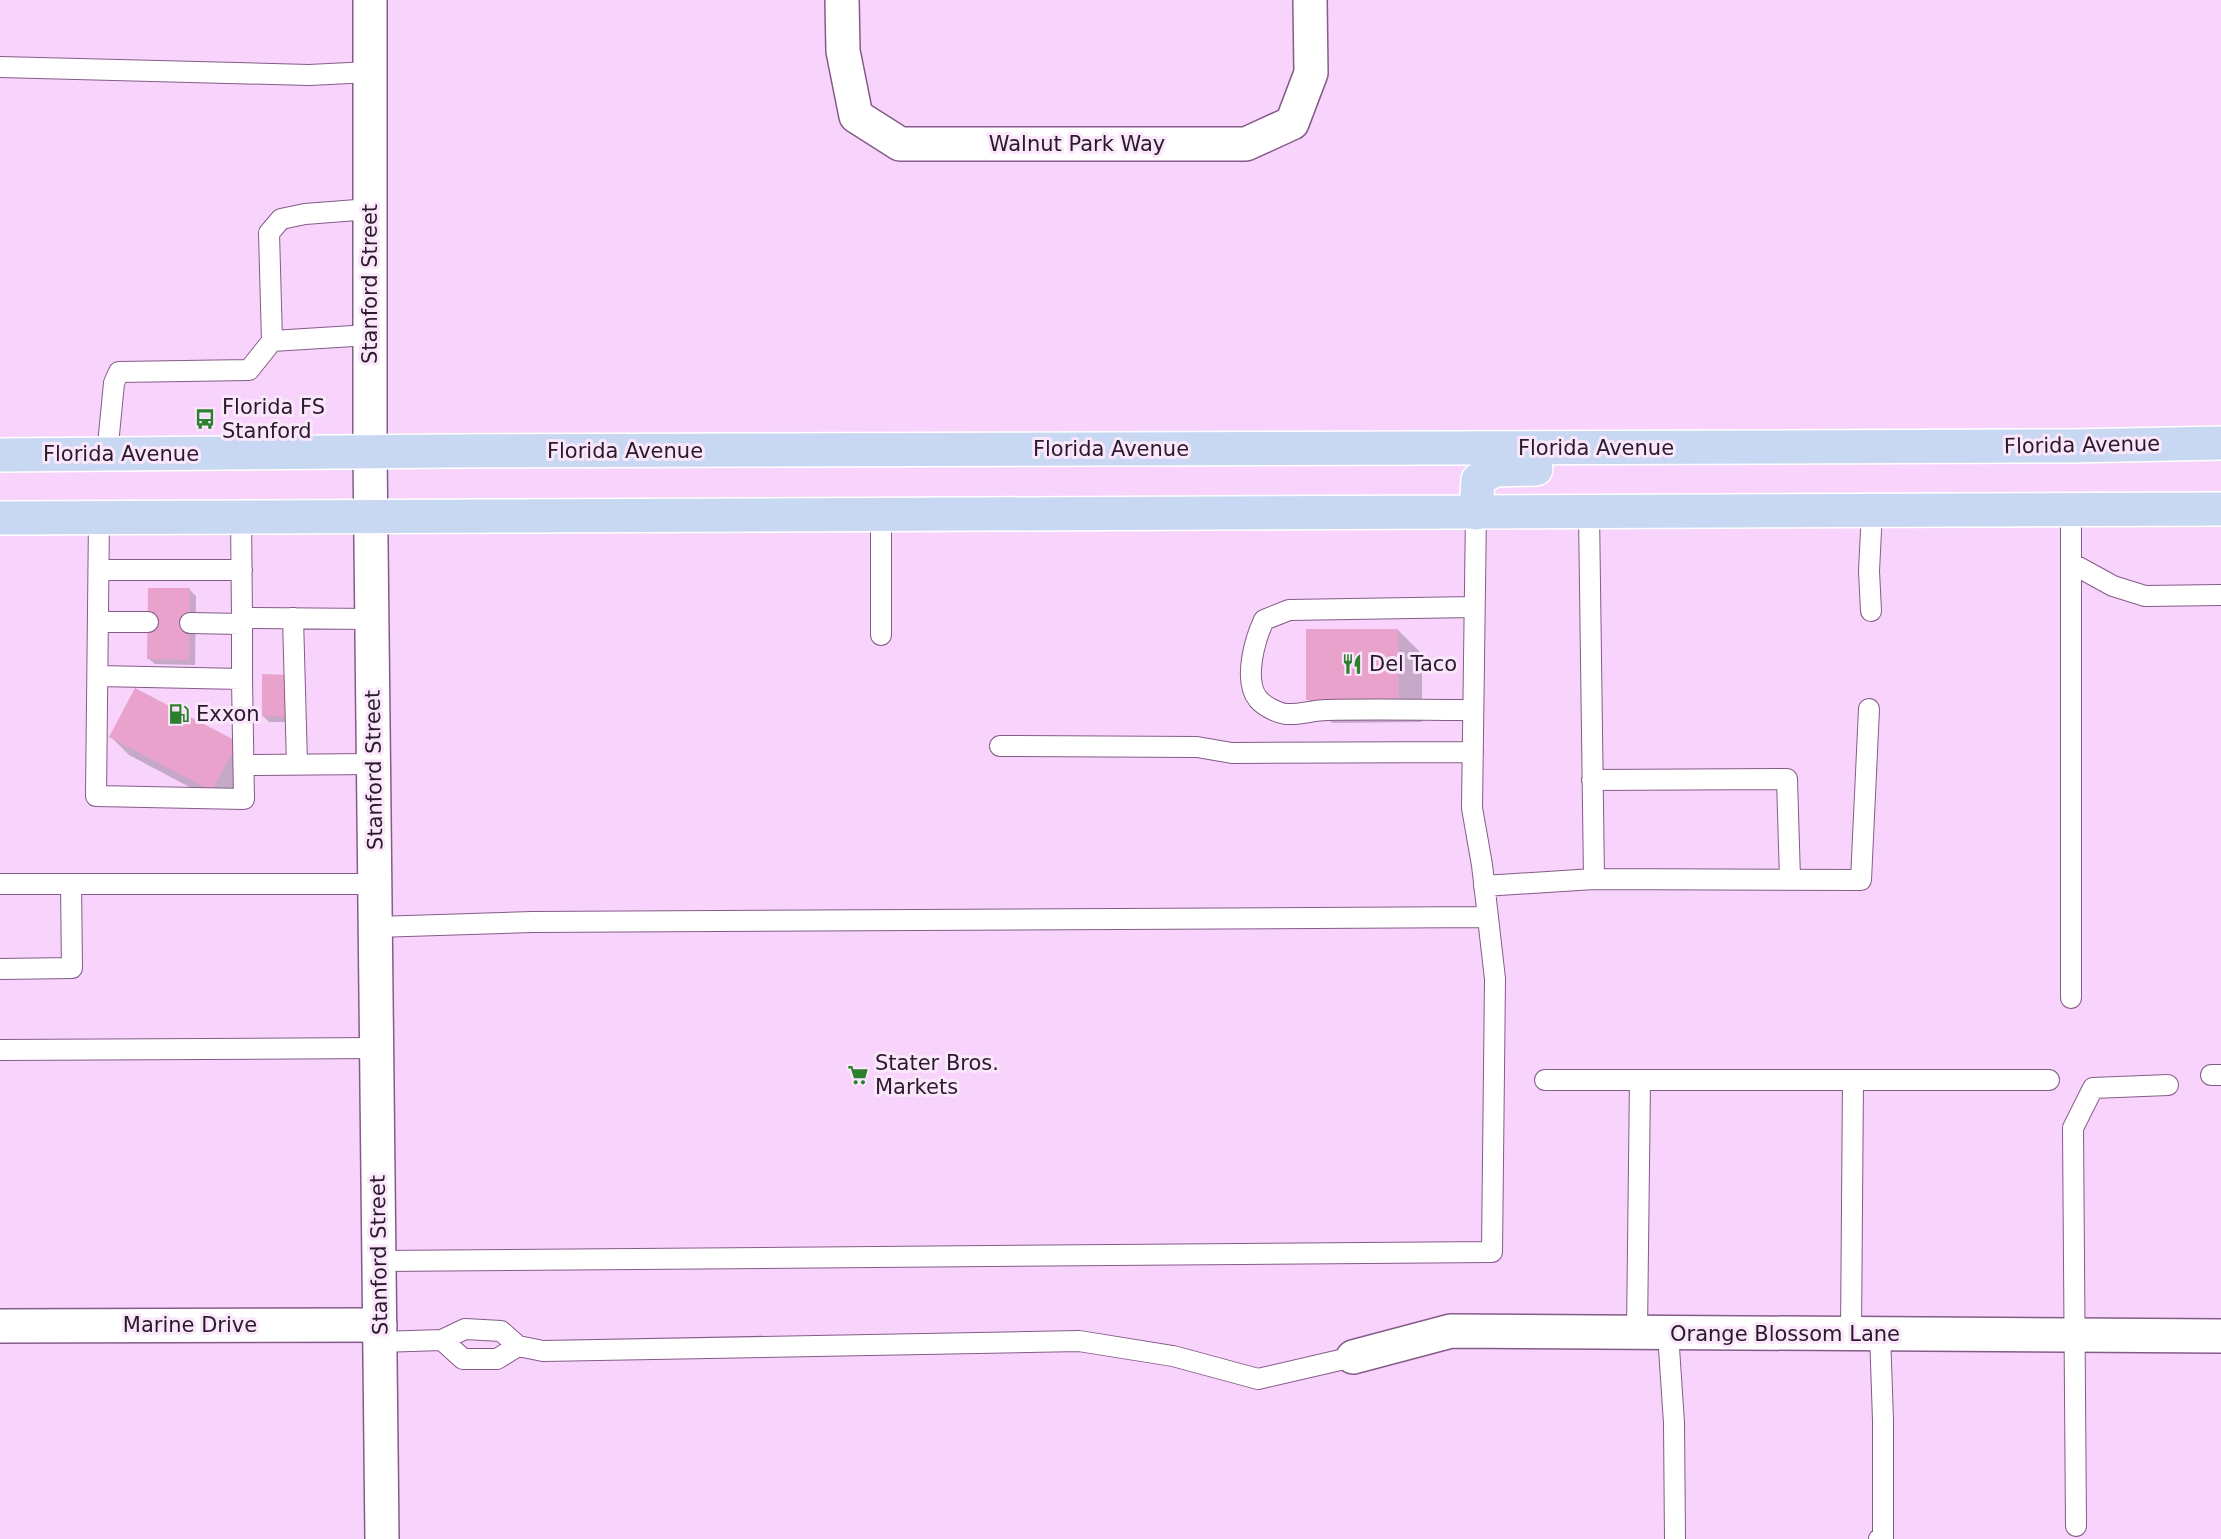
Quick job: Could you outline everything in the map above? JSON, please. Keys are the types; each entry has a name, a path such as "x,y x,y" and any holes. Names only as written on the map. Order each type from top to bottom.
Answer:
{"main road":[{"name":"Florida Avenue","path":"0,455 2221,443"},
{"path":"1476,513 1478,480 1494,470 1678,467 1779,447"},
{"path":"0,518 2221,509"}],"street":[{"name":"Stanford Street","path":"370,0 370,452 382,1539"},
{"name":"Walnut Park Way","path":"842,0 843,51 856,116 900,144 1245,144 1292,123 1311,73 1310,0"},
{"name":"Marine Drive","path":"0,1326 380,1334"},
{"name":"Orange Blossom Lane","path":"1353,1357 1451,1331 2221,1336"}],"lane":[{"path":"0,67 309,75 370,72"},
{"path":"108,455 114,383 118,372 249,370 272,341 269,233 281,219 305,214 370,209"},
{"path":"272,341 370,335"},
{"path":"2071,510 2071,998"},
{"path":"1871,611 1869,571 1872,511"},
{"path":"1589,512 1594,879"},
{"path":"379,1261 1492,1252 1495,979 1472,808 1476,513"},
{"path":"881,515 881,635"},
{"path":"99,518 96,796 244,799 241,517"},
{"path":"2071,563 2113,586 2145,596 2221,595"},
{"path":"99,570 242,570"},
{"path":"1473,710 1324,710 1285,714 1268,707 1257,698 1252,683 1251,662 1256,637 1264,620 1289,610 1474,606"},
{"path":"190,623 293,618 373,619"},
{"path":"293,618 297,764"},
{"path":"98,622 148,622"},
{"path":"98,676 242,679"},
{"path":"1484,885 1594,879 1861,880 1869,709"},
{"path":"1000,746 1197,747 1232,753 1473,752"},
{"path":"244,765 374,764"},
{"path":"1593,780 1787,779 1790,879"},
{"path":"0,884 375,884"},
{"path":"0,969 72,968 71,884"},
{"path":"376,927 532,922 1488,917"},
{"path":"0,1050 377,1048"},
{"path":"1545,1080 2049,1080"},
{"path":"1640,1080 1653,1333 1674,1423 1675,1539"},
{"path":"1853,1080 1865,1334 1883,1420 1883,1538 1879,1539"},
{"path":"2076,1526 2073,1128 2093,1088 2168,1085"},
{"path":"380,1334 442,1340 465,1329 501,1331 518,1346 543,1350 1079,1341 1173,1356 1258,1379 1353,1357"},
{"path":"442,1340 463,1359 498,1359 518,1346"}],"building":[{"path":"148,588 190,588 189,660 147,659"},
{"name":"Del Taco","path":"1306,629 1398,629 1399,699 1306,700"},
{"path":"262,674 289,675 288,717 262,716"},
{"path":"135,688 238,742 212,791 109,737"}],"place":[{"name":"Florida FS Stanford","path":"205,419"},
{"name":"Del Taco","path":"1352,664"},
{"name":"Exxon","path":"179,714"},
{"name":"Stater Bros. Markets","path":"858,1075"}]}
